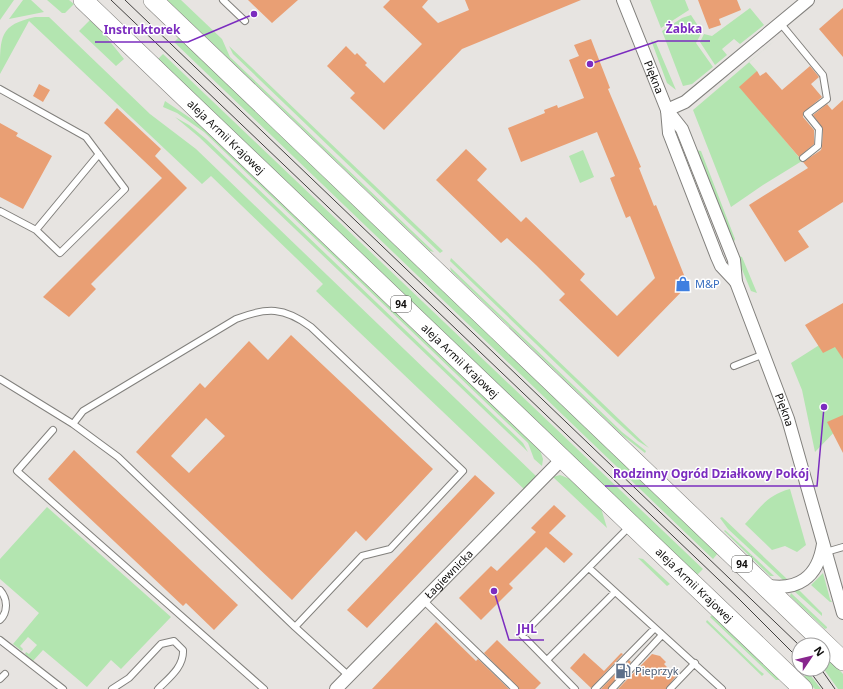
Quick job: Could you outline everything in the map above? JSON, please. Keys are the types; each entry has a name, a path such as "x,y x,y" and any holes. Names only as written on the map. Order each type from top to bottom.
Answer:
{"main road":[{"name":"aleja Armii Krajowej","path":"83,0 803,689"},
{"name":"94","path":"153,0 843,661"}],"street":[{"name":"Piękna","path":"624,0 667,110 682,129 734,260 736,282 788,419 843,613"},
{"path":"667,110 686,102 781,24 807,0"},
{"name":"Łagiewnicka","path":"336,689 562,458"},
{"path":"764,585 777,588 788,587 806,579 817,566 825,546"}],"lane":[{"path":"223,0 245,21"},
{"path":"781,24 823,75 827,91 827,99 807,114 819,129 818,146 803,158"},
{"path":"0,89 86,137 125,189 60,253 36,230 0,211"},
{"path":"36,230 99,154"},
{"path":"73,424 83,411 236,319 253,313 269,310 283,311 298,318 310,328 464,471 390,549 362,556 295,627"},
{"path":"734,366 764,354"},
{"path":"0,379 73,424 118,457 295,627 349,676"},
{"path":"53,430 17,471 264,689"},
{"path":"574,689 522,635 590,568 631,524"},
{"path":"825,546 843,548"},
{"path":"590,568 722,689"},
{"path":"0,590 5,597 6,602 5,611 0,620"},
{"path":"547,660 615,592"},
{"path":"423,600 515,689"},
{"path":"595,689 654,628"},
{"path":"612,689 662,635"},
{"path":"0,640 63,689"},
{"path":"112,689 129,678 161,644 167,641 174,641 183,650 184,658 179,667 158,689"},
{"path":"670,689 695,663"},
{"path":"0,679 5,674"}],"green space":[{"path":"0,0 14,0 0,20"},
{"path":"23,0 31,0 44,12 9,19"},
{"path":"47,0 69,0 74,4 65,13 62,13"},
{"path":"167,0 181,0 222,39 230,57 434,252 430,251"},
{"path":"650,0 685,0 689,10 661,28"},
{"path":"750,8 764,25 740,44 734,39 722,49 727,55 715,65 700,42 704,34 712,36"},
{"path":"691,15 702,32 696,43 713,67 692,84 683,86 662,31 682,18"},
{"path":"35,17 49,17 150,114 196,149 537,477 524,489 316,291 323,284 211,176 202,184 29,21 0,74 1,50 4,34 15,24"},
{"path":"90,20 103,33 124,59 116,66 79,31"},
{"path":"179,37 718,553 713,559 174,42"},
{"path":"651,40 656,43 676,90 667,83"},
{"path":"229,46 443,251 440,253 233,54"},
{"path":"163,54 703,569 697,575 158,59"},
{"path":"749,62 757,71 769,121 802,161 731,207 693,110"},
{"path":"165,101 199,124 213,137 540,450 543,459 542,466 534,459 528,443 204,132 177,113 163,107"},
{"path":"175,117 189,125 206,139 523,443 528,452 199,137"},
{"path":"583,150 594,177 580,183 569,156"},
{"path":"696,150 701,151 735,239 733,244"},
{"path":"736,255 742,257 757,293 751,291"},
{"path":"451,258 649,448 638,441 616,421 450,261"},
{"path":"450,267 622,432 646,451 645,453 622,435 451,271"},
{"path":"843,330 843,423 815,452 802,390 791,363"},
{"path":"560,475 570,479 601,508 607,528 553,477"},
{"path":"790,489 806,545 797,552 785,546 772,550 745,524 770,498"},
{"path":"47,507 171,617 121,669 111,660 87,687 43,650 33,661 25,654 26,652 29,654 37,645 28,637 20,646 23,649 22,651 13,644 39,613 0,579 0,559"},
{"path":"722,517 787,579 783,580 728,529 720,518"},
{"path":"725,530 774,576 770,576 724,531"},
{"path":"638,558 643,559 670,584 667,586"},
{"path":"823,573 832,602 830,602 811,585"},
{"path":"798,589 822,613 822,616 794,591"},
{"path":"791,593 827,628 825,629 790,596"},
{"path":"712,615 781,680 776,680 710,617"},
{"path":"707,620 764,674 762,676 706,622"},
{"path":"831,661 843,674 843,689 838,689 829,677 831,677"},
{"path":"812,677 821,689 815,689 803,678"}],"building":[{"path":"248,0 298,0 272,23"},
{"path":"390,0 428,0 422,7 438,23 469,10 465,0 581,0 462,49 384,130 350,98 355,93 327,66 346,46 355,55 357,53 367,63 365,65 384,83 422,44 383,7"},
{"path":"698,0 737,0 741,10 719,19 721,25 709,29"},
{"path":"843,8 843,57 819,29"},
{"path":"591,39 610,88 608,89 641,167 639,168 654,206 656,205 688,285 618,357 559,300 565,294 536,265 507,238 501,243 436,180 466,149 487,169 477,180 521,222 526,217 585,274 580,280 617,316 655,278 630,216 626,218 610,178 615,176 597,132 521,162 508,128 545,113 544,110 557,105 558,108 584,98 569,60 579,56 574,45"},
{"path":"810,66 819,77 811,84 822,97 803,113 803,117 814,130 814,144 799,157 739,87 757,71 760,76 766,72 782,90"},
{"path":"39,84 50,90 43,102 33,96"},
{"path":"843,100 843,202 798,231 809,247 785,262 749,205 808,168 803,162 821,150 822,146 823,129 813,115 827,104 832,110"},
{"path":"117,108 161,149 155,156 187,188 91,284 96,289 69,317 43,297 162,178 104,123"},
{"path":"0,123 18,133 16,136 52,156 23,209 0,197"},
{"path":"843,303 843,359 835,347 823,353 805,325"},
{"path":"291,335 433,469 366,541 356,531 292,600 136,452 200,383 205,388 249,341 268,360","holes":["206,418 225,436 189,473 171,456"]},
{"path":"843,415 843,453 827,422"},
{"path":"74,450 238,605 214,630 186,603 183,606 48,479"},
{"path":"475,475 495,493 367,628 347,610"},
{"path":"554,505 566,516 549,533 573,554 564,563 546,547 509,584 513,588 481,620 459,598 491,566 497,571 536,532 531,528"},
{"path":"436,622 476,661 478,659 509,689 372,689"},
{"path":"497,640 541,683 535,689 519,689 484,653"},
{"path":"584,653 604,671 621,653 623,654 591,688 570,668"},
{"path":"652,654 660,656 666,662 664,664 676,676 666,689 618,689"},
{"path":"629,660 631,662 608,689 601,689"}],"tram line":[{"path":"111,0 739,599 791,651"},
{"path":"125,0 791,637"},
{"path":"814,677 823,689"},
{"path":"827,677 835,689"}],"place":[{"name":"Instruktorek","path":"254,14"},
{"name":"Żabka","path":"590,64"},
{"name":"M&P","path":"683,284"},
{"name":"Rodzinny Ogród Działkowy Pokój","path":"824,407"},
{"name":"JHL","path":"494,591"},
{"name":"Pieprzyk","path":"623,671"}]}
